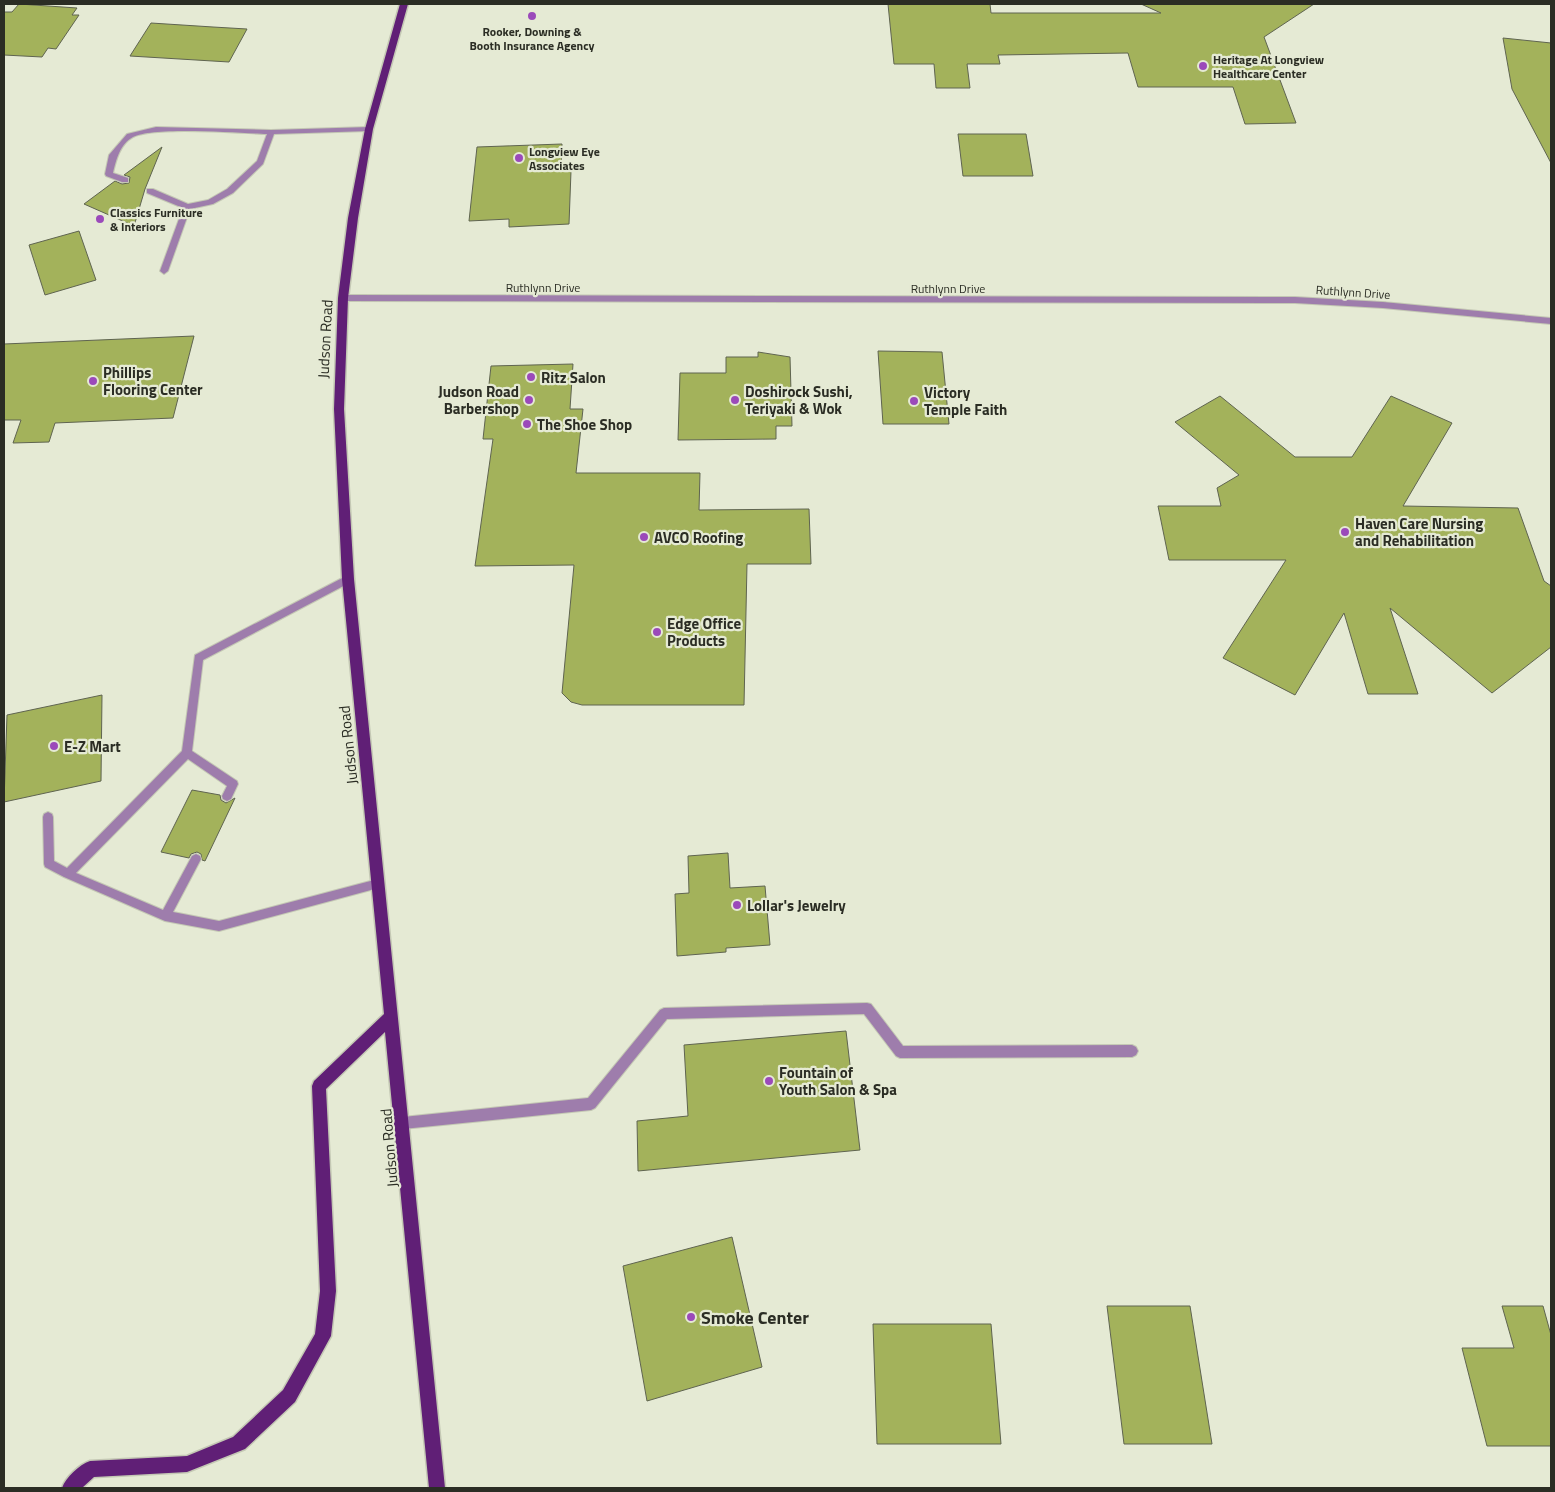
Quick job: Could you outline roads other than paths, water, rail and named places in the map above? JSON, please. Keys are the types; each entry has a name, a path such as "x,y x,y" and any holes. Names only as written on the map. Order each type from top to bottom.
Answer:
{"main road":[{"name":"Judson Road","path":"404,4 369,129 353,218 343,298 339,408 342,502 348,579 437,1488"},
{"path":"70,1488 90,1469 187,1464 239,1442 289,1396 323,1336 328,1291 319,1086 392,1016"}],"street":[{"path":"125,180 109,174 113,155 130,136 156,128 271,132 369,129"},
{"path":"150,191 187,207 210,202 230,191 260,162 271,132"},
{"path":"164,271 187,207"},
{"name":"Ruthlynn Drive","path":"343,298 1295,300 1383,305 1551,322"},
{"path":"68,874 187,753 198,658 348,579"},
{"path":"187,753 233,784 227,796"},
{"path":"48,817 49,864 166,916 219,926 378,884"},
{"path":"166,916 196,859"},
{"path":"402,1123 591,1104 664,1014 867,1008 900,1052 1132,1051"}],"place":[{"name":"Rooker, Downing & Booth Insurance Agency","path":"532,16"},
{"name":"Heritage At Longview Healthcare Center","path":"1203,66"},
{"name":"Longview Eye Associates","path":"519,158"},
{"name":"Classics Furniture & Interiors","path":"100,219"},
{"name":"Ritz Salon","path":"531,377"},
{"name":"Phillips Flooring Center","path":"93,381"},
{"name":"Judson Road Barbershop","path":"529,400"},
{"name":"Doshirock Sushi, Teriyaki & Wok","path":"735,400"},
{"name":"Victory Temple Faith","path":"914,401"},
{"name":"The Shoe Shop","path":"527,424"},
{"name":"Haven Care Nursing and Rehabilitation","path":"1345,532"},
{"name":"AVCO Roofing","path":"644,537"},
{"name":"Edge Office Products","path":"657,632"},
{"name":"E-Z Mart","path":"54,746"},
{"name":"Lollar's Jewelry","path":"737,905"},
{"name":"Fountain of Youth Salon & Spa","path":"769,1081"},
{"name":"Smoke Center","path":"691,1317"}]}
